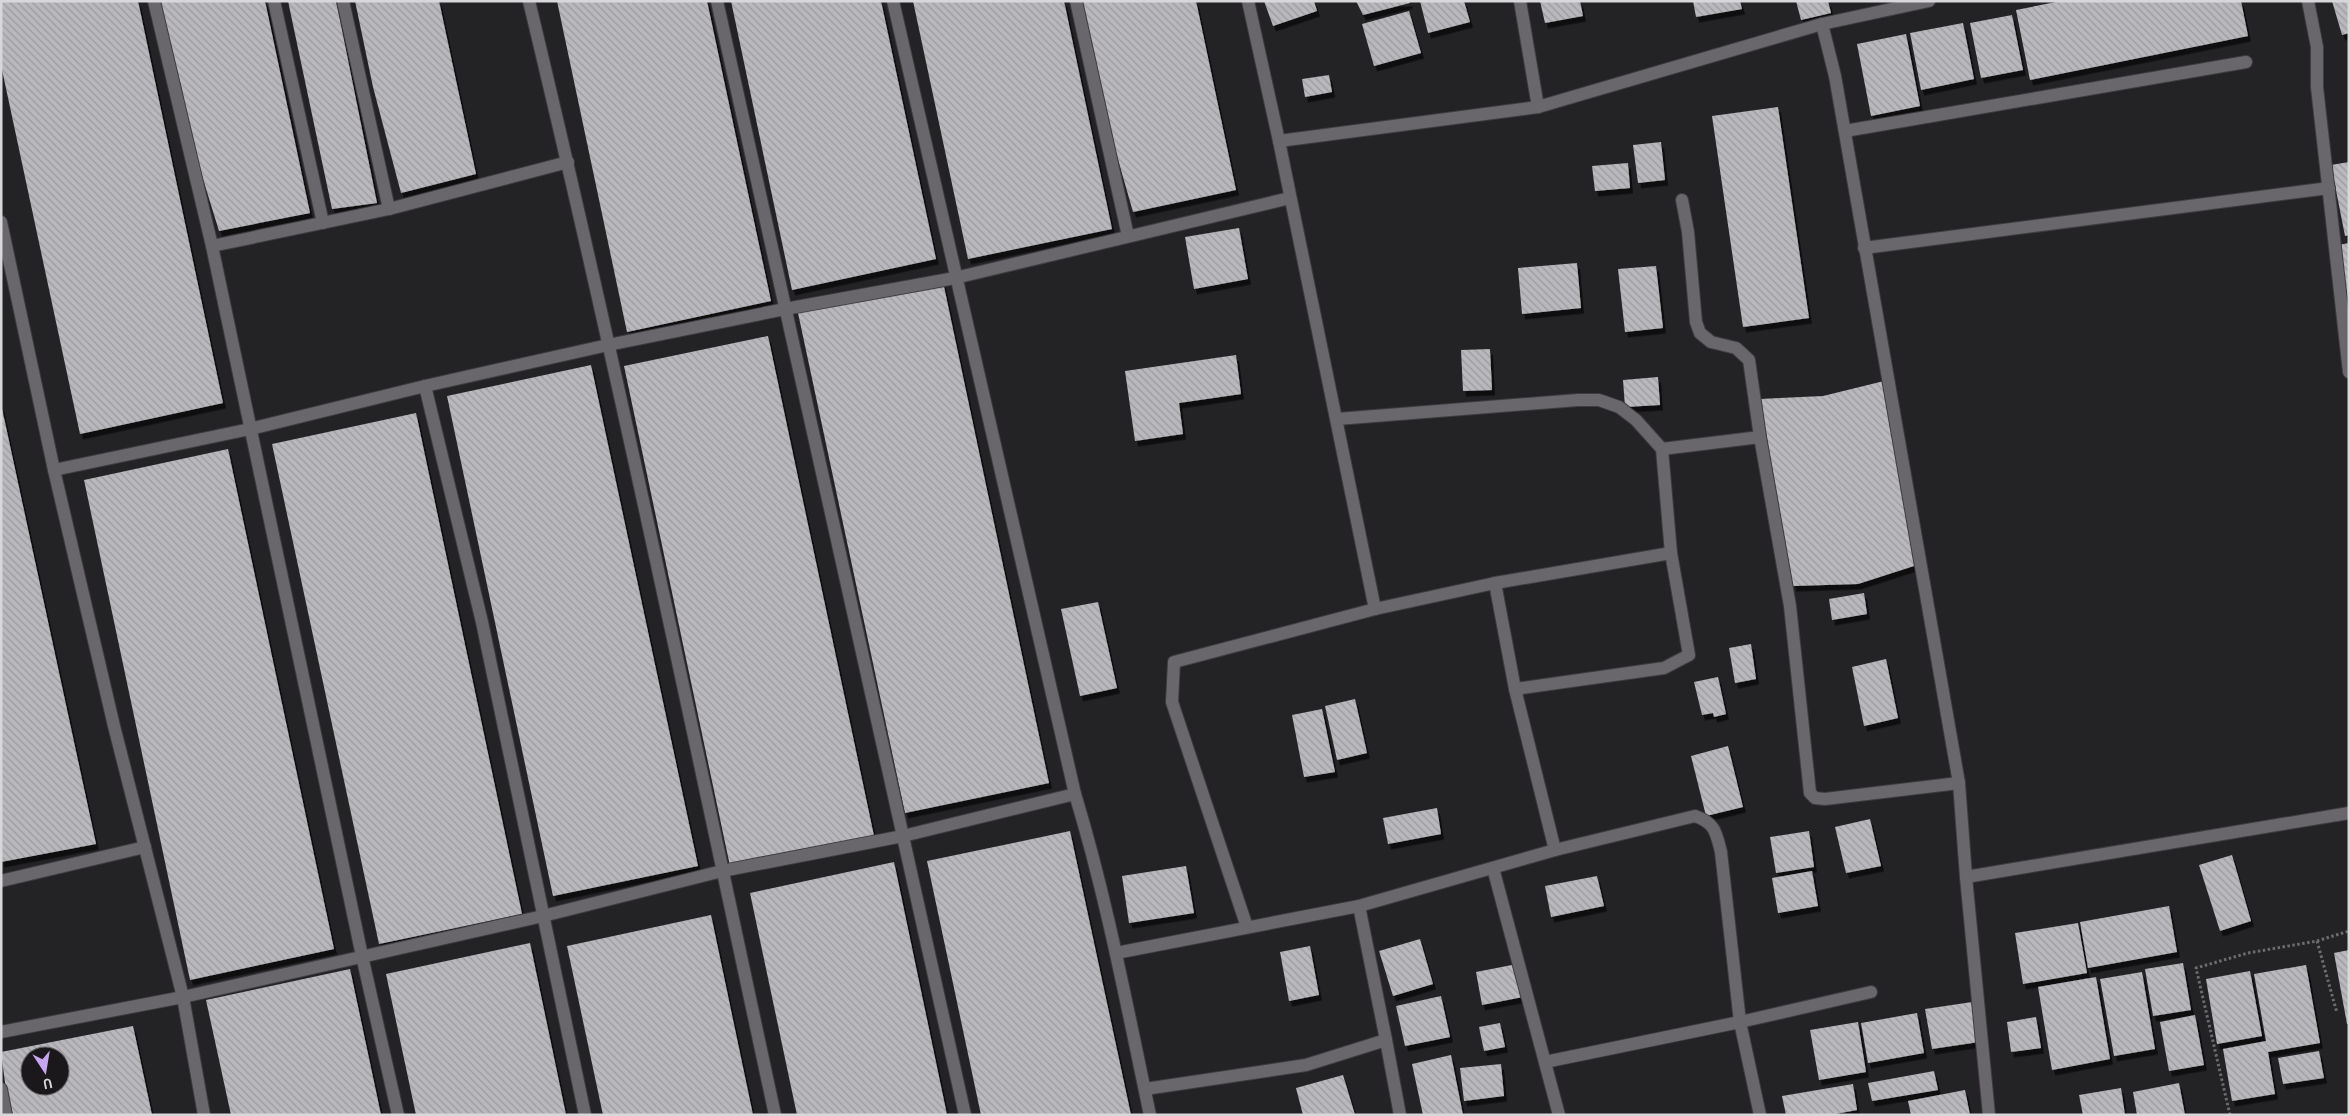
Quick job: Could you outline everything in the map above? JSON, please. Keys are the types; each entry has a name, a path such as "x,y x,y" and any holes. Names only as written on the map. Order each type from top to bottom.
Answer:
{"street":[{"path":"154,1 212,246 362,956 398,1115"},
{"path":"274,1 323,223"},
{"path":"343,1 388,209"},
{"path":"529,1 568,162 774,1115"},
{"path":"718,1 965,1115"},
{"path":"893,1 955,278 1075,794 1089,838 1116,953 1150,1115"},
{"path":"1076,1 1128,236"},
{"path":"1248,1 1279,140 1375,609"},
{"path":"1520,1 1538,107"},
{"path":"1279,140 1538,107 1822,24 1929,1"},
{"path":"2308,1 2317,47 2317,88 2349,372"},
{"path":"1822,24 1835,76 1845,131 1959,783 1989,1115"},
{"path":"1845,131 2246,62"},
{"path":"212,246 388,209 568,162"},
{"path":"1864,248 2329,188"},
{"path":"54,470 250,429 425,386 785,308 955,278 1290,198"},
{"path":"1682,200 1688,232 1696,322 1700,333 1711,342 1736,348 1749,360 1760,438 1790,606 1810,793 1815,798 1825,799 1959,783"},
{"path":"1,222 54,470 114,726 183,997 204,1115"},
{"path":"425,386 482,622 585,1115"},
{"path":"1337,419 1578,400 1599,400 1619,407 1636,420 1662,449 1671,553 1689,655 1664,668 1515,689"},
{"path":"1662,449 1760,438"},
{"path":"1247,927 1172,702 1174,662 1375,609 1495,583 1671,553"},
{"path":"1495,583 1515,689 1555,850"},
{"path":"1,1032 183,997 543,916 722,871 903,836 1075,794"},
{"path":"1966,877 2349,813"},
{"path":"1116,953 1359,906 1555,850 1694,816 1706,820 1713,827 1721,852 1740,1022 1760,1115"},
{"path":"1,881 145,847"},
{"path":"1493,868 1559,1115"},
{"path":"1359,906 1400,1115"},
{"path":"1545,1062 1740,1022 1871,992"},
{"path":"1145,1089 1306,1065 1386,1040"},
{"path":"1,1089 6,1115"}],"path":[{"path":"2230,1115 2196,968 2248,952 2316,941 2349,932"},
{"path":"2316,941 2338,1013"}],"building":[{"path":"1,1 138,1 223,403 80,434 1,65"},
{"path":"159,1 265,1 310,213 219,231 187,127 182,90"},
{"path":"288,1 336,1 377,203 332,209"},
{"path":"355,1 439,1 476,174 401,193 373,87"},
{"path":"557,1 707,1 771,301 627,332"},
{"path":"731,1 881,1 936,259 792,290"},
{"path":"913,1 1064,1 1112,229 968,259"},
{"path":"1080,1 1196,1 1236,190 1133,212 1113,142"},
{"path":"1264,1 1314,1 1317,11 1273,26"},
{"path":"1356,1 1409,1 1410,3 1363,15"},
{"path":"1420,1 1464,1 1470,22 1428,33"},
{"path":"1540,1 1580,1 1583,16 1545,23"},
{"path":"1693,1 1740,1 1742,9 1696,17"},
{"path":"1796,1 1828,1 1831,13 1801,20"},
{"path":"2061,1 2241,1 2248,36 2030,80 2016,10"},
{"path":"2332,1 2349,1 2349,33 2342,35"},
{"path":"1409,11 1421,53 1374,66 1362,24"},
{"path":"2012,15 2023,70 1981,78 1970,23"},
{"path":"1963,23 1974,79 1921,90 1910,33"},
{"path":"1906,34 1920,106 1871,116 1857,44"},
{"path":"1329,75 1332,92 1305,97 1302,79"},
{"path":"1778,107 1809,318 1743,327 1712,116"},
{"path":"1661,142 1665,180 1638,183 1633,145"},
{"path":"2349,162 2349,235 2345,236 2331,165"},
{"path":"1628,163 1630,188 1595,191 1592,166"},
{"path":"1239,228 1248,279 1194,289 1185,237"},
{"path":"2349,243 2349,299 2348,299 2338,245"},
{"path":"1577,263 1581,308 1522,314 1518,268"},
{"path":"1656,266 1663,328 1625,332 1618,269"},
{"path":"943,282 1049,783 905,813 798,313"},
{"path":"768,336 874,836 730,866 624,366"},
{"path":"1490,349 1492,390 1463,391 1461,350"},
{"path":"1236,355 1241,394 1179,403 1183,434 1135,441 1125,371"},
{"path":"591,365 698,866 553,896 447,396"},
{"path":"1658,377 1660,405 1625,407 1623,380"},
{"path":"1884,381 1917,565 1858,584 1793,586 1760,399 1823,396"},
{"path":"1,404 96,844 1,862"},
{"path":"416,413 522,914 379,944 272,444"},
{"path":"228,449 334,949 190,980 84,480"},
{"path":"1864,593 1867,614 1832,620 1829,599"},
{"path":"1098,602 1117,688 1080,696 1061,609"},
{"path":"1751,644 1756,679 1735,683 1729,648"},
{"path":"1886,659 1898,718 1864,726 1852,667"},
{"path":"1718,677 1726,714 1714,717 1713,713 1702,715 1694,682"},
{"path":"1355,699 1367,753 1337,760 1325,706"},
{"path":"1322,709 1335,772 1304,777 1292,715"},
{"path":"1728,746 1743,807 1706,816 1691,756"},
{"path":"1437,808 1441,834 1388,844 1383,818"},
{"path":"1870,819 1881,866 1846,873 1835,827"},
{"path":"1070,831 1131,1115 981,1115 927,861"},
{"path":"1809,831 1814,867 1776,873 1770,837"},
{"path":"2232,855 2251,921 2220,931 2199,865"},
{"path":"894,862 947,1115 797,1115 750,893"},
{"path":"1186,866 1194,913 1129,923 1122,876"},
{"path":"1812,871 1818,906 1778,913 1772,878"},
{"path":"1597,876 1604,906 1551,917 1545,886"},
{"path":"2169,906 2177,952 2088,968 2080,922"},
{"path":"711,915 753,1115 603,1115 567,946"},
{"path":"2078,923 2087,973 2023,984 2015,933"},
{"path":"1420,939 1433,984 1393,996 1379,951"},
{"path":"530,943 566,1115 416,1115 386,974"},
{"path":"1310,946 1319,995 1289,1001 1280,952"},
{"path":"2349,950 2349,1024 2347,1024 2334,953"},
{"path":"2183,963 2191,1010 2153,1016 2145,969"},
{"path":"1517,964 1523,997 1482,1005 1476,972"},
{"path":"2306,965 2320,1043 2268,1052 2275,1094 2232,1101 2223,1049 2266,1041 2254,974"},
{"path":"350,969 381,1115 231,1115 206,1000"},
{"path":"2250,971 2262,1036 2217,1044 2206,979"},
{"path":"2142,972 2155,1049 2114,1056 2100,979"},
{"path":"2096,977 2110,1059 2052,1070 2038,987"},
{"path":"1441,996 1450,1037 1405,1046 1396,1006"},
{"path":"1972,1002 1979,1042 1932,1049 1925,1009"},
{"path":"1917,1013 1924,1053 1868,1063 1861,1023"},
{"path":"2195,1015 2204,1065 2169,1071 2160,1022"},
{"path":"2036,1017 2041,1048 2011,1052 2007,1022"},
{"path":"1858,1022 1866,1072 1819,1080 1810,1030"},
{"path":"1500,1023 1505,1047 1484,1051 1479,1027"},
{"path":"133,1026 152,1115 13,1115 6,1090 1,1052 20,1048 20,1096 70,1096 70,1046 31,1046"},
{"path":"2319,1051 2324,1078 2283,1084 2278,1058"},
{"path":"1451,1055 1463,1115 1423,1115 1412,1064"},
{"path":"1501,1064 1504,1096 1464,1101 1460,1068"},
{"path":"1934,1071 1938,1090 1872,1101 1868,1083"},
{"path":"1343,1075 1355,1115 1303,1115 1296,1088"},
{"path":"2179,1083 2185,1115 2137,1115 2133,1092"},
{"path":"1853,1084 1857,1110 1830,1115 1786,1115 1782,1096"},
{"path":"2121,1088 2125,1115 2083,1115 2079,1095"},
{"path":"1965,1090 1970,1115 1911,1115 1908,1101"}]}
